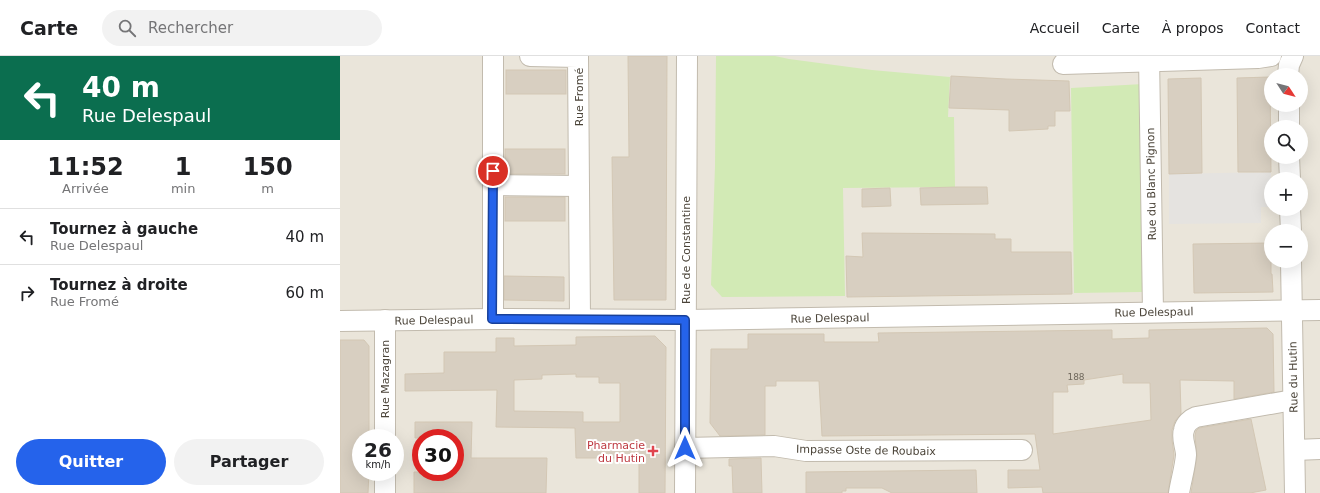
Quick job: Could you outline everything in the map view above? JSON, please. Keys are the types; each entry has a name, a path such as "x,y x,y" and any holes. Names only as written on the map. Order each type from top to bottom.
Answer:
{"street":[{"path":"492,319 493,56"},
{"name":"Rue Fromé","path":"530,56 578,57 580,319"},
{"name":"Rue de Constantine","path":"685,493 687,56"},
{"path":"1063,64 1149,59 1258,58 1271,56"},
{"name":"Rue du Blanc Pignon","path":"1149,59 1153,312"},
{"path":"493,185 579,186"},
{"name":"Rue du Hutin","path":"1292,268 1295,493"},
{"name":"Rue Delespaul","path":"340,321 492,319 685,320 1320,310"},
{"name":"Rue Mazagran","path":"385,320 385,429"},
{"path":"1179,493 1186,451 1183,432 1187,424 1193,418 1293,400"},
{"name":"Impasse Oste de Roubaix","path":"685,448 774,446 806,451 1022,450"},
{"path":"1295,450 1320,449"},
{"path":"385,481 385,493"}],"shaded area":[{"path":"340,56 1320,56 1320,493 340,493"},
{"path":"1264,172 1264,207 1261,207 1261,223 1169,224 1169,174"}],"green space":[{"path":"716,56 775,56 872,70 950,77 948,117 954,117 955,187 843,188 845,296 722,297 711,285 715,166"},
{"path":"1143,84 1142,292 1074,293 1071,88"}],"building":[{"path":"628,56 667,56 666,300 614,300 612,157 629,157"},
{"path":"506,70 566,70 566,94 506,94"},
{"path":"951,76 1069,81 1070,111 1055,111 1055,126 1048,126 1048,129 1009,131 1009,110 949,108"},
{"path":"1264,77 1264,112 1270,112 1270,120 1264,120 1264,164 1271,164 1271,172 1238,172 1237,78"},
{"path":"1201,78 1202,173 1169,174 1168,79"},
{"path":"505,149 565,149 565,174 505,174"},
{"path":"987,187 988,204 921,205 920,188"},
{"path":"890,188 891,206 862,207 862,189"},
{"path":"505,197 565,197 565,221 505,221"},
{"path":"862,233 995,234 995,239 1011,239 1011,252 1071,252 1072,294 847,297 846,256 863,257"},
{"path":"1264,243 1264,268 1271,268 1273,292 1194,293 1193,244"},
{"path":"504,276 564,277 564,301 504,300"},
{"path":"1267,328 1273,334 1274,392 1234,399 1234,381 1180,380 1181,414 1175,421 1172,430 1174,455 1168,493 1043,493 1042,487 1008,488 1008,470 1040,470 1035,434 822,436 819,381 776,381 776,386 765,386 765,435 720,436 710,423 711,349 748,349 748,334 824,334 824,342 879,342 878,333 1112,330 1112,339 1149,338 1149,330","holes":["1123,374 1123,383 1150,383 1151,420 1053,434 1053,392 1068,392 1067,385 1084,384 1084,380"]},
{"path":"655,336 666,347 665,493 639,493 639,458 576,458 575,428 496,427 497,390 405,391 405,374 444,373 444,352 496,352 496,338 514,338 514,346 576,345 576,337","holes":["576,374 576,377 599,377 599,383 620,383 620,422 583,422 583,412 514,411 514,380 542,379 542,375"]},
{"path":"340,340 364,340 369,346 369,429 352,429 352,481 369,481 368,493 340,493"},
{"path":"1251,419 1266,490 1250,493 1191,493 1197,456 1196,431 1199,428"},
{"path":"415,422 472,422 471,458 547,458 546,493 414,493 414,481 464,481 464,429 415,429"},
{"path":"761,458 762,493 733,493 732,466 729,466 729,459"},
{"path":"976,470 977,493 892,493 882,488 846,488 846,491 842,491 842,493 806,493 806,472"}],"place":[{"name":"Pharmacie du Hutin","path":"653,451"}],"route":[{"path":"493,171 492,319 685,320 685,448"}]}
